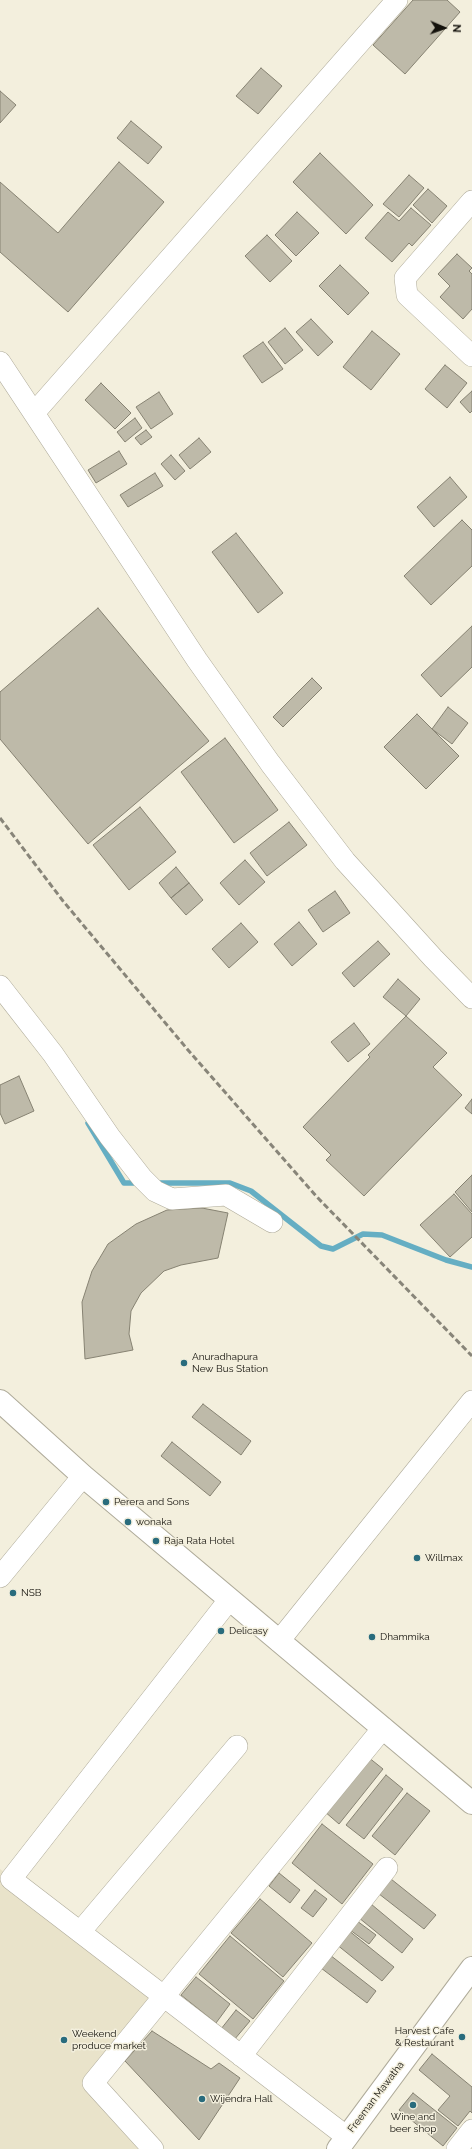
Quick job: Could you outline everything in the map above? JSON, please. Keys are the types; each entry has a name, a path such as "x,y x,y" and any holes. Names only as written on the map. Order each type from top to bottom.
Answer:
{"main road":[{"path":"0,1401 83,1476 472,1803"},
{"name":"Freeman Mawatha","path":"342,2143 472,1968"}],"street":[{"path":"34,413 397,0"},
{"path":"472,201 405,278 407,295 472,356"},
{"path":"0,362 197,660 270,763 345,861 433,958 472,998"},
{"path":"0,986 22,1012 110,1137 149,1185 172,1199 226,1195 272,1222"},
{"path":"279,1642 472,1401"},
{"path":"0,1577 83,1476"},
{"path":"229,1600 6,1874 241,2056 342,2143"},
{"path":"153,2149 93,2083 383,1728"},
{"path":"80,1932 237,1746"},
{"path":"241,2056 387,1868"},
{"path":"457,2149 472,2130"}],"shaded area":[{"name":"Weekend produce market","path":"0,1869 164,1997 94,2083 153,2149 0,2149"}],"building":[{"path":"413,0 447,0 460,12 405,74 373,45"},
{"path":"261,68 282,86 258,114 236,96"},
{"path":"0,91 16,105 0,123"},
{"path":"131,121 162,147 148,164 117,138"},
{"path":"320,153 373,205 346,234 293,182"},
{"path":"119,162 164,202 68,312 0,252 0,182 58,233"},
{"path":"409,175 424,188 399,217 383,204"},
{"path":"428,189 447,206 432,223 413,205"},
{"path":"411,208 431,225 412,246 409,243 392,262 365,238 388,212 399,221"},
{"path":"297,212 319,233 296,256 275,235"},
{"path":"267,235 292,261 270,282 245,256"},
{"path":"457,254 472,268 469,271 472,274 472,309 463,319 440,297 450,286 438,274"},
{"path":"340,265 369,293 348,315 319,286"},
{"path":"311,319 333,342 318,356 296,332"},
{"path":"285,328 303,350 285,364 268,342"},
{"path":"372,331 400,354 371,390 343,367"},
{"path":"263,342 283,369 262,383 243,356"},
{"path":"445,365 467,383 447,408 425,389"},
{"path":"101,383 131,413 115,429 85,400"},
{"path":"472,391 472,411 470,413 460,402"},
{"path":"159,392 173,414 151,429 136,407"},
{"path":"135,418 142,428 125,442 117,432"},
{"path":"146,430 152,437 141,445 135,438"},
{"path":"199,438 211,452 190,469 179,455"},
{"path":"119,451 127,464 96,483 88,470"},
{"path":"171,455 185,471 175,480 161,464"},
{"path":"155,473 163,486 128,507 120,495"},
{"path":"450,477 467,497 434,527 417,507"},
{"path":"462,520 472,530 472,566 431,605 404,576"},
{"path":"236,533 283,593 258,613 212,552"},
{"path":"98,608 209,741 88,844 0,739 0,692"},
{"path":"472,626 472,667 441,697 421,675"},
{"path":"312,678 322,688 283,727 273,717"},
{"path":"448,707 468,723 452,744 432,729"},
{"path":"417,714 459,756 426,789 384,747"},
{"path":"225,738 278,810 234,843 181,772"},
{"path":"140,807 176,852 129,890 93,845"},
{"path":"289,822 307,845 267,876 250,853"},
{"path":"245,860 265,882 239,905 220,883"},
{"path":"176,867 189,883 171,898 159,883"},
{"path":"189,883 203,900 186,915 171,898"},
{"path":"335,891 350,913 323,932 308,910"},
{"path":"299,922 317,944 292,966 274,944"},
{"path":"241,923 258,942 229,968 212,949"},
{"path":"378,941 390,954 354,987 342,973"},
{"path":"398,979 420,999 406,1016 383,997"},
{"path":"406,1016 447,1053 433,1067 462,1095 364,1196 326,1160 331,1155 303,1127 370,1057 368,1055"},
{"path":"354,1023 370,1044 348,1062 331,1042"},
{"path":"19,1076 34,1111 5,1124 0,1113 0,1085"},
{"path":"472,1099 472,1114 465,1108"},
{"path":"472,1175 472,1212 455,1192"},
{"path":"454,1194 472,1214 472,1237 450,1257 420,1225"},
{"path":"202,1208 228,1213 218,1258 181,1265 164,1271 141,1293 131,1311 129,1334 133,1350 85,1359 82,1302 92,1271 108,1244 136,1224 167,1210"},
{"path":"203,1404 251,1441 241,1455 192,1417"},
{"path":"172,1442 221,1482 210,1496 161,1456"},
{"path":"368,1757 383,1769 339,1824 324,1811"},
{"path":"386,1775 403,1789 364,1839 346,1825"},
{"path":"407,1793 430,1811 395,1855 372,1836"},
{"path":"322,1824 373,1864 342,1904 292,1863"},
{"path":"279,1873 300,1890 290,1903 269,1886"},
{"path":"386,1875 436,1915 424,1929 374,1890"},
{"path":"315,1890 327,1899 313,1917 301,1908"},
{"path":"260,1899 312,1943 283,1977 231,1933"},
{"path":"365,1899 413,1939 402,1953 353,1913"},
{"path":"353,1918 376,1935 369,1944 346,1927"},
{"path":"348,1930 394,1967 382,1981 336,1944"},
{"path":"230,1936 284,1981 253,2019 199,1974"},
{"path":"330,1955 376,1991 367,2003 321,1968"},
{"path":"196,1977 230,2004 216,2023 181,1995"},
{"path":"236,2010 250,2021 234,2040 221,2029"},
{"path":"152,2031 211,2069 219,2063 240,2078 199,2140 125,2061"},
{"path":"432,2054 472,2087 472,2113 470,2111 458,2126 438,2110 450,2096 419,2070"},
{"path":"413,2093 457,2128 443,2146 399,2110"}],"waterway":[{"path":"88,1123 124,1183 138,1183"},
{"path":"155,1183 230,1183 251,1191 321,1246 333,1249 363,1234 382,1235 446,1260 472,1267"}],"railway":[{"path":"0,818 63,901 188,1050 316,1196 472,1356"}],"place":[{"name":"Anuradhapura New Bus Station","path":"184,1363"},
{"name":"Perera and Sons","path":"106,1502"},
{"name":"wonaka","path":"128,1522"},
{"name":"Raja Rata Hotel","path":"156,1541"},
{"name":"Willmax","path":"417,1558"},
{"name":"NSB","path":"13,1593"},
{"name":"Delicasy","path":"221,1631"},
{"name":"Dhammika","path":"372,1637"},
{"name":"Harvest Cafe & Restaurant","path":"462,2037"},
{"name":"Weekend produce market","path":"64,2040"},
{"name":"Wijendra Hall","path":"202,2099"},
{"name":"Wine and beer shop","path":"413,2105"}]}
